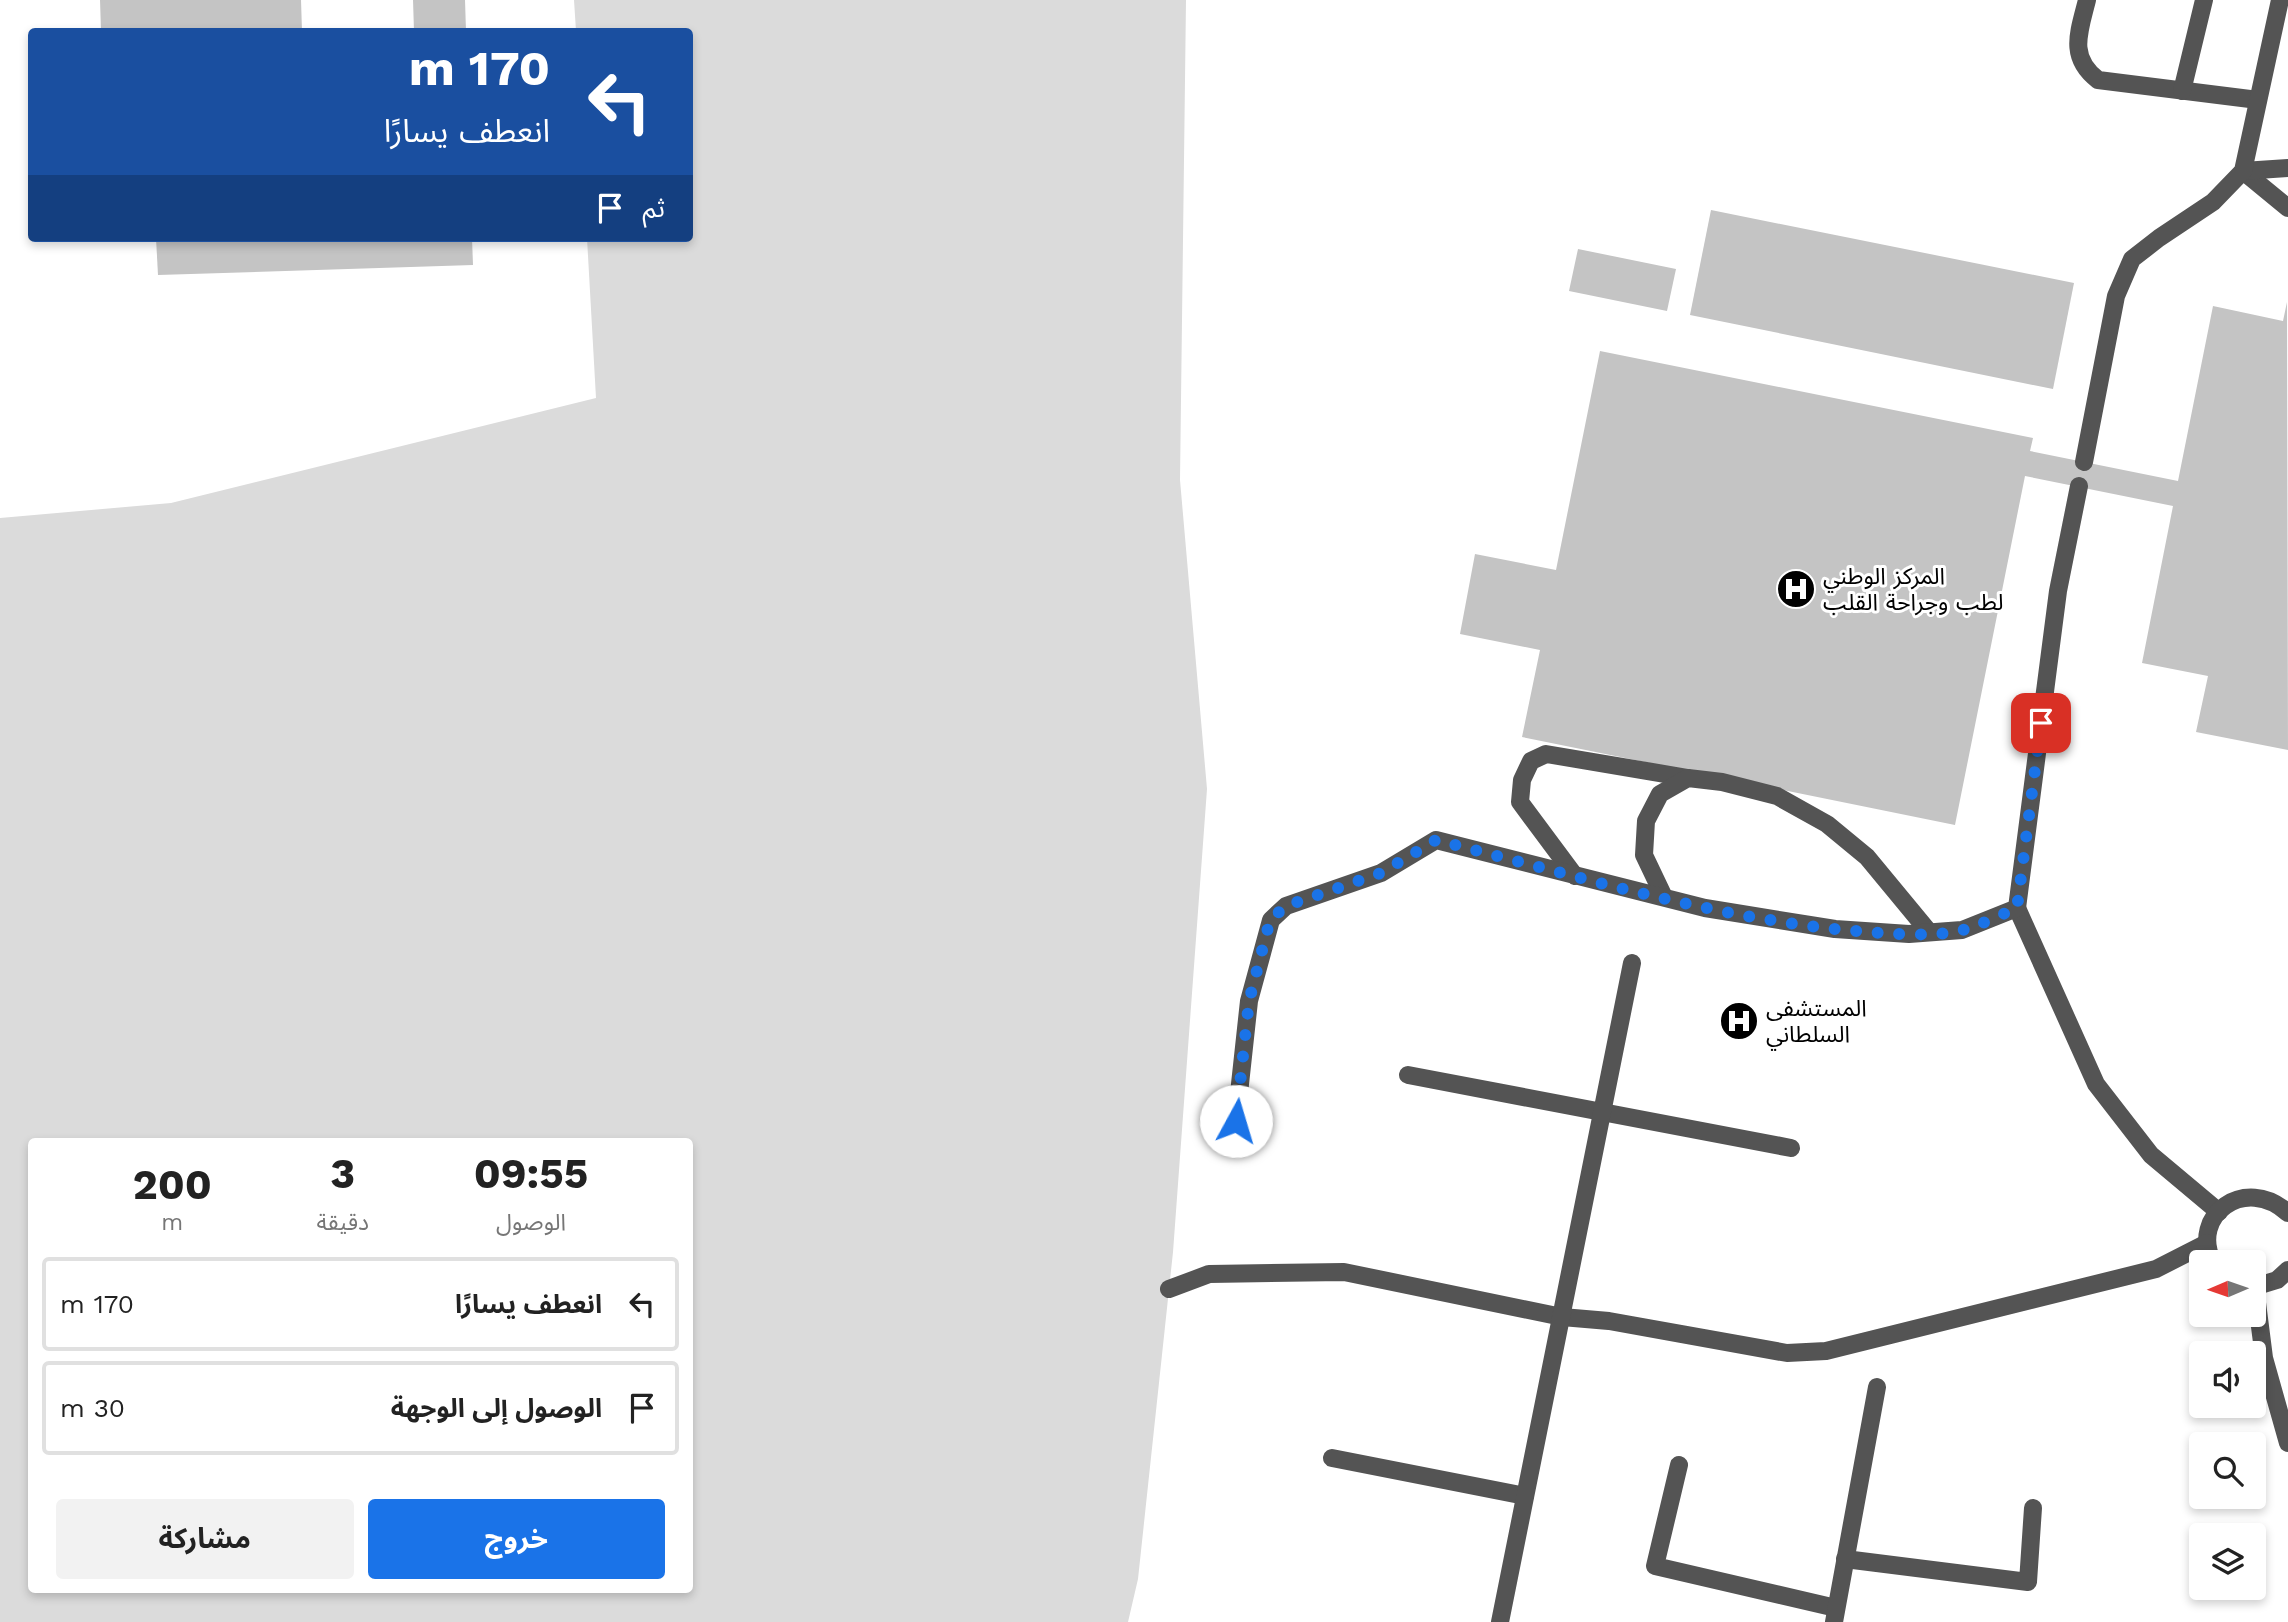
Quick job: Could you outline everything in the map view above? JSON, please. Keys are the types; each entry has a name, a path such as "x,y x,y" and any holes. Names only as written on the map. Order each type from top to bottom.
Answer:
{"street":[{"path":"2087,0 2077,49 2081,62 2098,80 2258,100"},
{"path":"2182,90 2204,0"},
{"path":"2084,462 2116,296 2132,260 2159,238 2213,202 2243,171 2280,0"},
{"path":"2243,171 2288,168"},
{"path":"2243,171 2288,208"},
{"path":"2079,486 2058,591 2017,908 2096,1084 2151,1155 2219,1212"},
{"path":"1575,876 1520,802 1522,780 1531,761 1546,754 1722,782 1777,796 1827,824 1867,858 1929,933"},
{"path":"1664,897 1644,855 1646,821 1660,794 1688,778"},
{"path":"1236,1121 1249,1001 1270,920 1286,906 1381,873 1436,840 1718,910 1835,929 1909,934 1962,930 2017,908"},
{"path":"1500,1622 1632,963"},
{"path":"1408,1075 1791,1148"},
{"path":"2209,1250 2207,1243 2209,1229 2219,1212 2238,1199 2251,1196 2265,1198 2288,1213"},
{"path":"1169,1289 1209,1275 1344,1272 1562,1317 1609,1321 1787,1353 1826,1351 2156,1269 2207,1243"},
{"path":"2266,1283 2277,1280 2287,1272"},
{"path":"2260,1327 2264,1357 2288,1443"},
{"path":"1679,1465 1655,1566 1835,1615 1877,1387"},
{"path":"1332,1458 1525,1496"},
{"path":"1845,1559 2028,1582 2033,1508"}],"shaded area":[{"path":"574,0 1186,0 1180,480 1207,789 1173,1252 1138,1579 1128,1622 0,1622 0,518 171,503 596,398 587,242 693,242 693,28 576,28"}],"building":[{"path":"100,0 301,0 302,28 101,28"},
{"path":"413,0 465,0 466,28 414,28"},
{"path":"1711,210 2074,283 2053,389 1690,315"},
{"path":"156,242 472,242 473,265 158,275"},
{"path":"1578,249 1676,269 1667,311 1569,291"},
{"path":"2287,302 2288,750 2196,732 2208,676 2142,663 2173,506 2025,476 1955,825 1522,737 1540,650 1460,634 1475,554 1556,570 1600,351 2033,438 2030,451 2178,481 2213,306 2283,321"}],"place":[{"name":"المركز الوطني لطب وجراحة القلب","path":"1796,589"},
{"name":"المستشفى السلطاني","path":"1739,1021"}],"route":[{"path":"1236,1121 1249,1001 1270,920 1286,906 1381,873 1436,840 1705,908 1835,929 1909,934 1962,930 2017,908 2041,723"}]}
